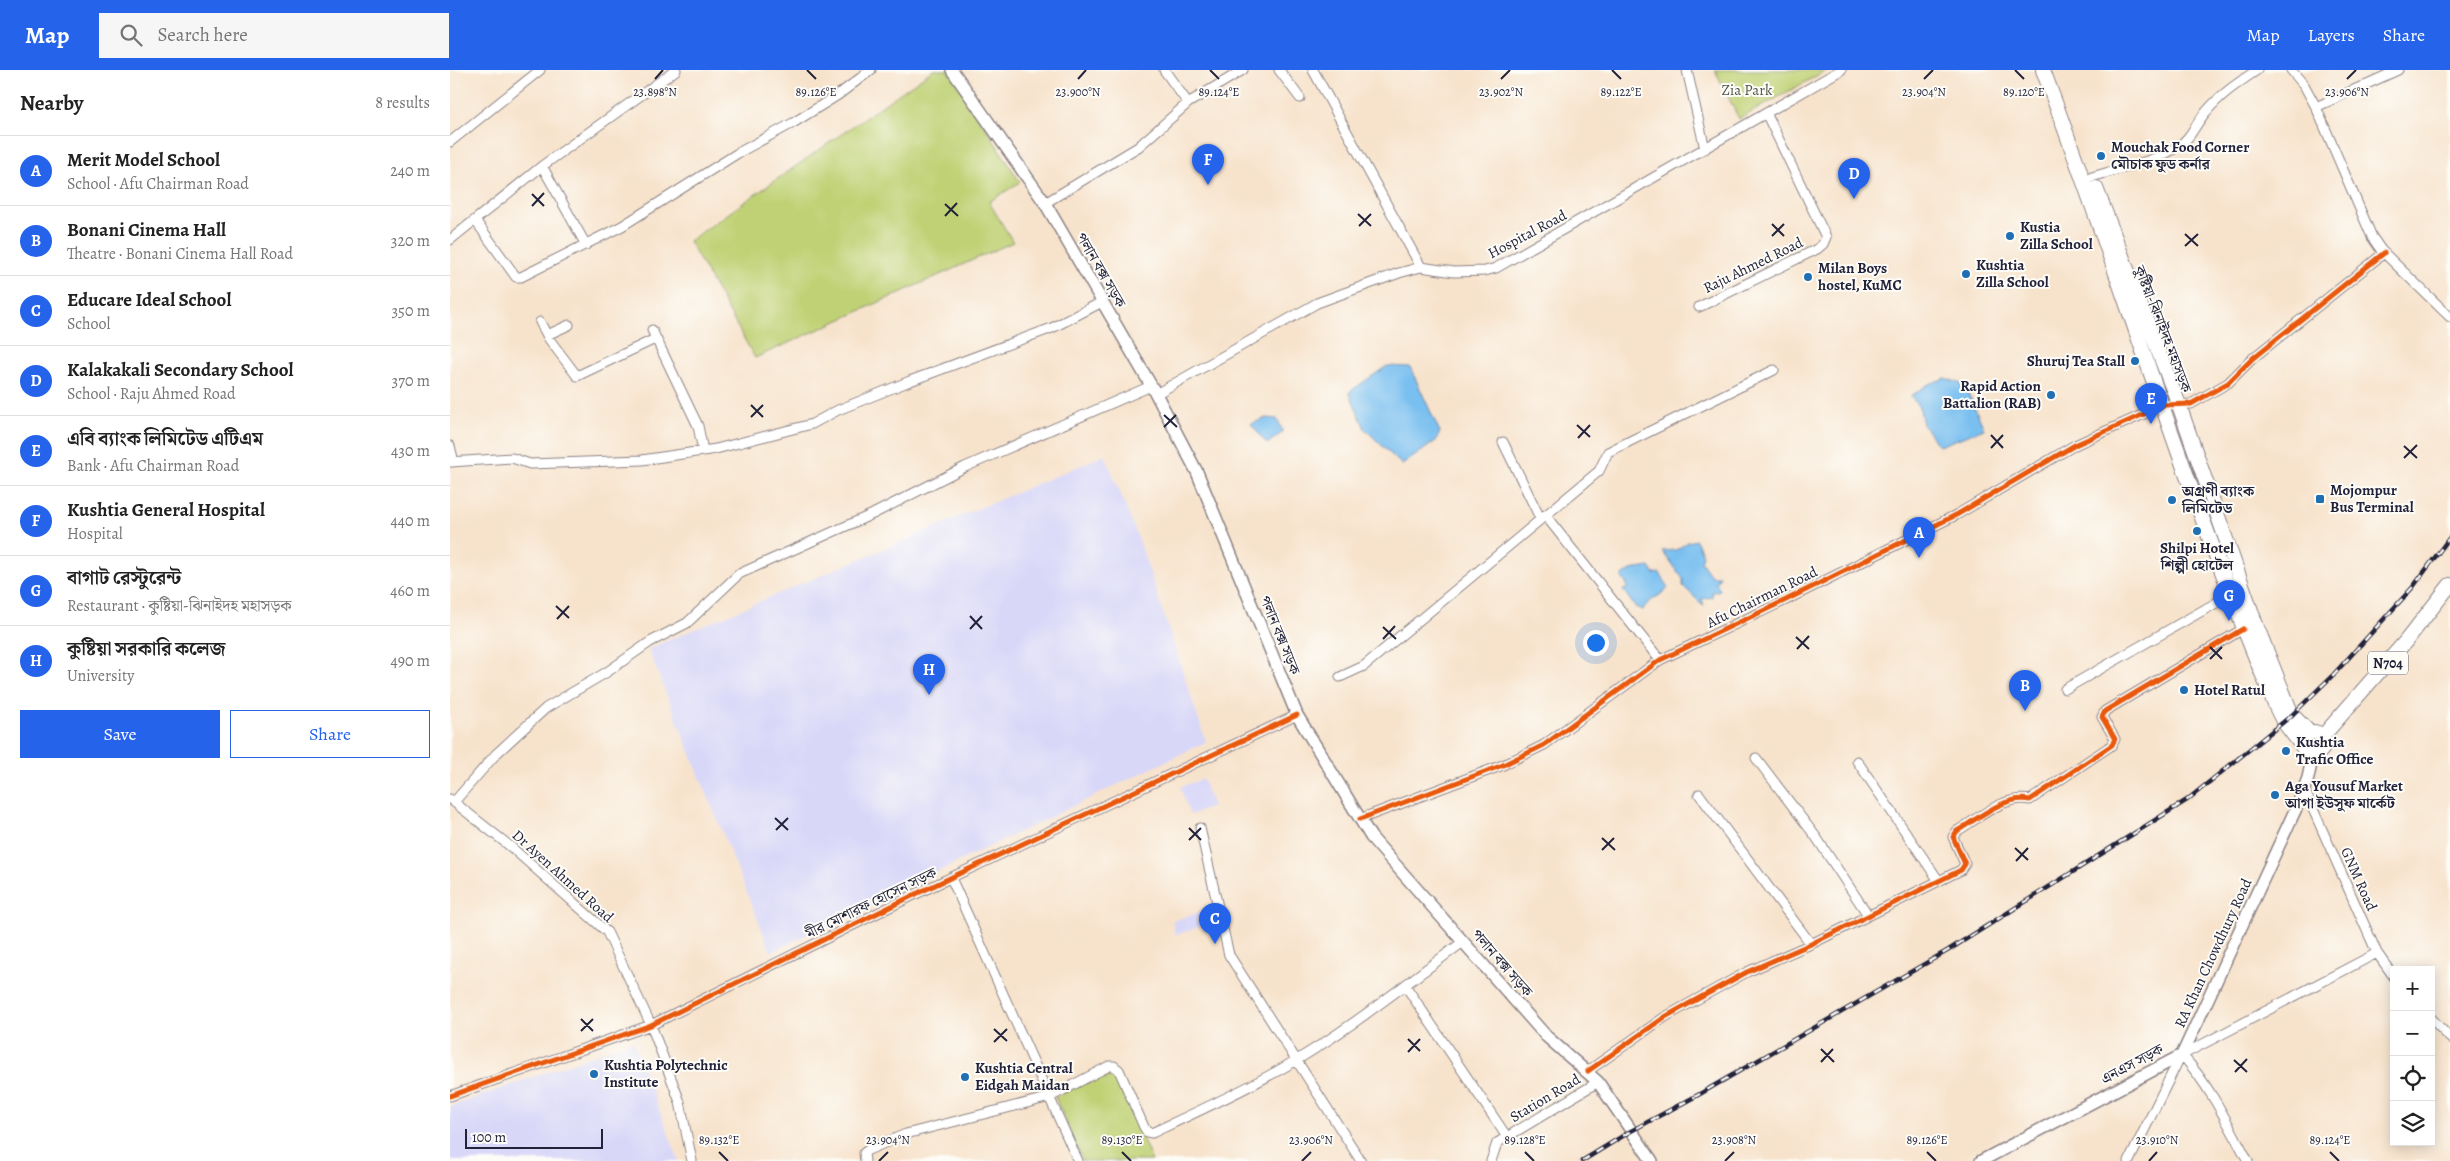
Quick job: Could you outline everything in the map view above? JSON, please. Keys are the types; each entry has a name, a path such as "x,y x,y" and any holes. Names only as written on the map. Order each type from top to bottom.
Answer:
{"highway":[{"name":"কুষ্টিয়া-ঝিনাইদহ মহাসড়ক","path":"2043,70 2056,90 2092,177 2179,404 2227,543 2283,721 2308,750"},
{"name":"কুষ্টিয়া-ঝিনাইদহ মহাসড়ক","path":"2053,70 2056,90 2190,482 2243,629 2262,656 2292,714 2316,735"},
{"path":"2190,482 2204,477"},
{"path":"2214,548 2227,543"},
{"name":"N704","path":"2316,735 2405,642 2450,585"},
{"path":"2316,735 2322,748 2308,750 2304,737 2316,735"}],"main road":[{"name":"পলান বক্স সড়ক","path":"952,70 1045,203 1154,390 1197,472 1297,715 1371,837 1546,1036 1588,1071 1598,1082 1652,1161"},
{"name":"RA Khan Chowdhury Road","path":"2182,1055 2304,788 2308,750"},
{"name":"এনএস সড়ক","path":"1981,1161 2182,1055"}],"street":[{"path":"450,142 540,70"},
{"path":"450,240 542,166 676,70"},
{"path":"475,220 516,277 521,277 586,246 622,226 738,153 793,123 838,95 871,70"},
{"path":"1164,70 1188,103"},
{"path":"1045,203 1138,147 1188,103 1243,70"},
{"path":"1280,70 1300,98"},
{"path":"1313,70 1421,267"},
{"path":"1687,70 1705,149"},
{"name":"Hospital Road","path":"452,800 496,754 546,708 607,672 650,642 687,623 739,574 873,514 965,467 1154,390 1317,303 1421,267 1454,272 1485,271 1496,268 1841,70"},
{"path":"2092,177 2152,159 2177,147 2190,136 2205,113 2226,91 2257,70"},
{"path":"2291,70 2304,85 2316,107 2372,237 2384,253 2450,317"},
{"path":"2316,107 2398,70"},
{"name":"Raju Ahmed Road","path":"1699,307 1817,249 1823,244 1826,237 1766,113"},
{"path":"542,166 586,246"},
{"name":"Afu Chairman Road","path":"1360,819 1503,765 1544,745 1660,660 1958,514 2075,445 2164,405 2190,404 2228,383 2253,358 2384,253"},
{"path":"450,446 452,462 512,458 530,464 642,460 703,450 812,424 838,410 910,381 1052,328 1102,302"},
{"path":"540,322 547,335 577,376 654,335 678,381 698,426 703,450"},
{"path":"547,335 569,325"},
{"path":"1340,677 1364,666 1599,470 1608,452 1774,370"},
{"path":"1503,442 1542,516 1660,660"},
{"path":"2065,689 2230,595"},
{"path":"1588,1071 1665,1017 1747,972 1811,944 1964,867 1965,864 1953,838 1957,831 2008,801 2021,798 2030,800 2112,745 2115,739 2102,717 2105,711 2243,629"},
{"name":"মীর মোশারফ হোসেন সড়ক","path":"450,1096 651,1025 951,878 1297,715"},
{"path":"1756,758 1816,837 1868,915"},
{"path":"1857,761 1939,881"},
{"name":"GNM Road","path":"2304,788 2378,953 2390,971"},
{"path":"1699,794 1811,944"},
{"name":"Dr Ayen Ahmed Road","path":"452,800 512,847 607,932 651,1025 680,1102 692,1161"},
{"path":"1200,828 1229,955 1361,1161"},
{"path":"951,878 1078,1161"},
{"path":"864,1161 864,1153 868,1150 906,1134 1050,1097 1109,1066 1114,1066 1121,1075 1144,1128 1147,1132 1152,1133 1245,1090 1297,1060 1463,942"},
{"name":"এনএস সড়ক","path":"2182,1055 2378,953"},
{"path":"1405,985 1507,1137"},
{"path":"2435,1022 2450,1038"},
{"path":"2182,1055 2194,1068 2214,1099 2248,1161"},
{"name":"RA Khan Chowdhury Road","path":"2128,1161 2182,1055"},
{"name":"Station Road","path":"1491,1161 1497,1143 1598,1082"}],"shaded area":[{"path":"1105,455 1140,543 1206,742 771,952 648,649"},
{"path":"1203,779 1213,807 1190,815 1180,787"},
{"path":"1201,912 1204,925 1176,935 1172,921"},
{"name":"Kushtia Polytechnic Institute","path":"633,1041 679,1161 450,1161 450,1107"}],"green space":[{"path":"933,70 949,70 1020,182 989,202 1013,242 755,358 689,241"},
{"name":"Zia Park","path":"1715,70 1827,70 1739,119"},
{"path":"1113,1070 1152,1161 1083,1161 1055,1097"}],"water":[{"path":"1387,366 1410,367 1440,432 1436,441 1402,465 1365,429 1349,392"},
{"path":"1945,378 1962,384 1972,401 1984,429 1939,446 1923,425 1920,409 1911,396 1927,385"},
{"path":"1266,418 1277,419 1283,432 1267,444 1251,424"},
{"path":"1696,540 1703,555 1701,562 1711,576 1720,576 1716,582 1720,590 1712,592 1712,597 1702,599 1704,606 1683,586 1683,579 1662,551 1676,550 1688,542"},
{"path":"1650,567 1654,574 1660,573 1668,587 1643,610 1635,607 1623,590 1627,589 1627,584 1621,577 1631,570"}],"railway":[{"path":"1582,1161 1631,1131 1698,1095 1947,951 2187,800 2292,715 2334,674 2413,587 2450,537"}],"cycle path":[{"path":"1360,819 1503,765 1544,745 1660,660 1786,600 1958,514 2075,445 2164,405 2191,404 2228,383 2253,358 2384,253"},
{"path":"1588,1071 1665,1017 1747,972 1811,944 1961,870 1965,864 1953,837 1957,831 2001,804 2020,799 2030,800 2112,745 2115,739 2102,717 2105,711 2243,629"},
{"path":"450,1096 651,1025 918,893 1297,715"}],"place":[{"name":"Mouchak Food Corner মৌচাক ফুড কর্নার","path":"2101,156"},
{"name":"Kushtia General Hospital","path":"1208,185"},
{"name":"Kalakakali Secondary School","path":"1854,199"},
{"name":"Kustia Zilla School","path":"2010,236"},
{"name":"Kushtia Zilla School","path":"1966,274"},
{"name":"Milan Boys hostel, KuMC","path":"1808,277"},
{"name":"Shuruj Tea Stall","path":"2135,361"},
{"name":"Rapid Action Battalion (RAB)","path":"2051,395"},
{"name":"এবি ব্যাংক লিমিটেড এটিএম","path":"2151,424"},
{"name":"Mojompur Bus Terminal","path":"2320,499"},
{"name":"অগ্রণী ব্যাংক লিমিটেড","path":"2172,500"},
{"name":"Shilpi Hotel শিল্পী হোটেল","path":"2197,531"},
{"name":"Merit Model School","path":"1919,558"},
{"name":"বাগাট রেস্টুরেন্ট","path":"2229,621"},
{"name":"Hotel Ratul","path":"2184,690"},
{"name":"কুষ্টিয়া সরকারি কলেজ","path":"929,695"},
{"name":"Bonani Cinema Hall","path":"2025,711"},
{"name":"Kushtia Trafic Office","path":"2286,751"},
{"name":"Aga Yousuf Market আগা ইউসুফ মার্কেট","path":"2275,795"},
{"name":"Educare Ideal School","path":"1215,944"},
{"name":"Kushtia Polytechnic Institute","path":"594,1074"},
{"name":"Kushtia Central Eidgah Maidan","path":"965,1077"}]}
